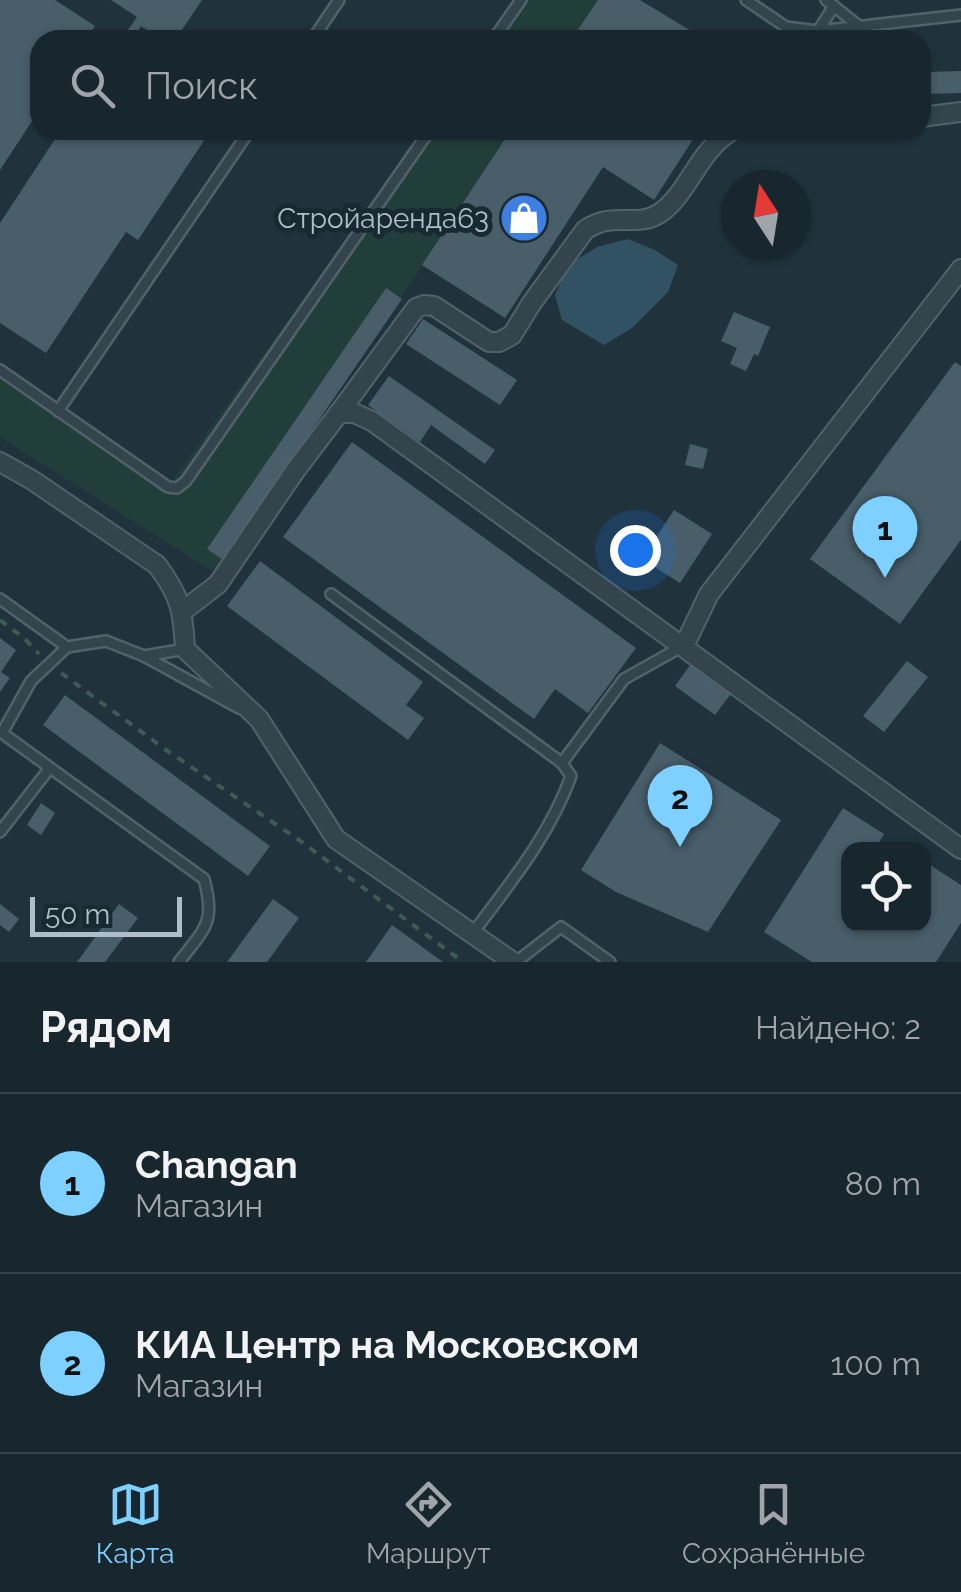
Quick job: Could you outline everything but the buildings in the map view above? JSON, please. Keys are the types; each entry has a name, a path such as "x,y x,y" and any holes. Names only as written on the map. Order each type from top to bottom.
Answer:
{"street":[{"path":"931,116 961,112"},
{"path":"183,611 218,584 294,471 416,308 424,304 434,306 489,342 499,342 512,334 585,230 611,218 654,217 667,208 718,140"},
{"path":"684,646 709,594 961,270"},
{"path":"339,413 354,413 372,421 961,849"},
{"path":"0,462 157,565 172,584 183,611 185,650 259,720 336,839 514,962"}],"lane":[{"path":"319,30 340,0"},
{"path":"500,30 521,0"},
{"path":"746,0 796,30"},
{"path":"817,30 831,3 859,26"},
{"path":"839,30 961,15"},
{"path":"58,411 243,140"},
{"path":"0,370 168,487 177,488 186,482 423,140"},
{"path":"332,594 562,763 571,776 560,805 527,860 472,934"},
{"path":"0,599 67,646"},
{"path":"179,962 206,926 210,902 204,879 2,733 31,682 67,646 106,641 144,656 259,720"},
{"path":"562,763 624,678 684,646"},
{"path":"144,656 185,650"},
{"path":"0,832 49,769"},
{"path":"514,962 561,927 610,962"}],"path":[{"path":"0,620 50,664 169,752 299,840 464,962"}],"green space":[{"path":"518,0 598,0 578,30 496,30"},
{"path":"418,140 505,140 217,574 0,437 0,375 168,487"}],"water":[{"path":"628,239 678,265 668,292 632,328 604,345 562,320 555,295 568,265 597,247"}],"place":[{"name":"Стройаренда63","path":"524,218"},
{"name":"Changan","path":"885,578"},
{"name":"КИА Центр на Московском","path":"680,847"}]}
